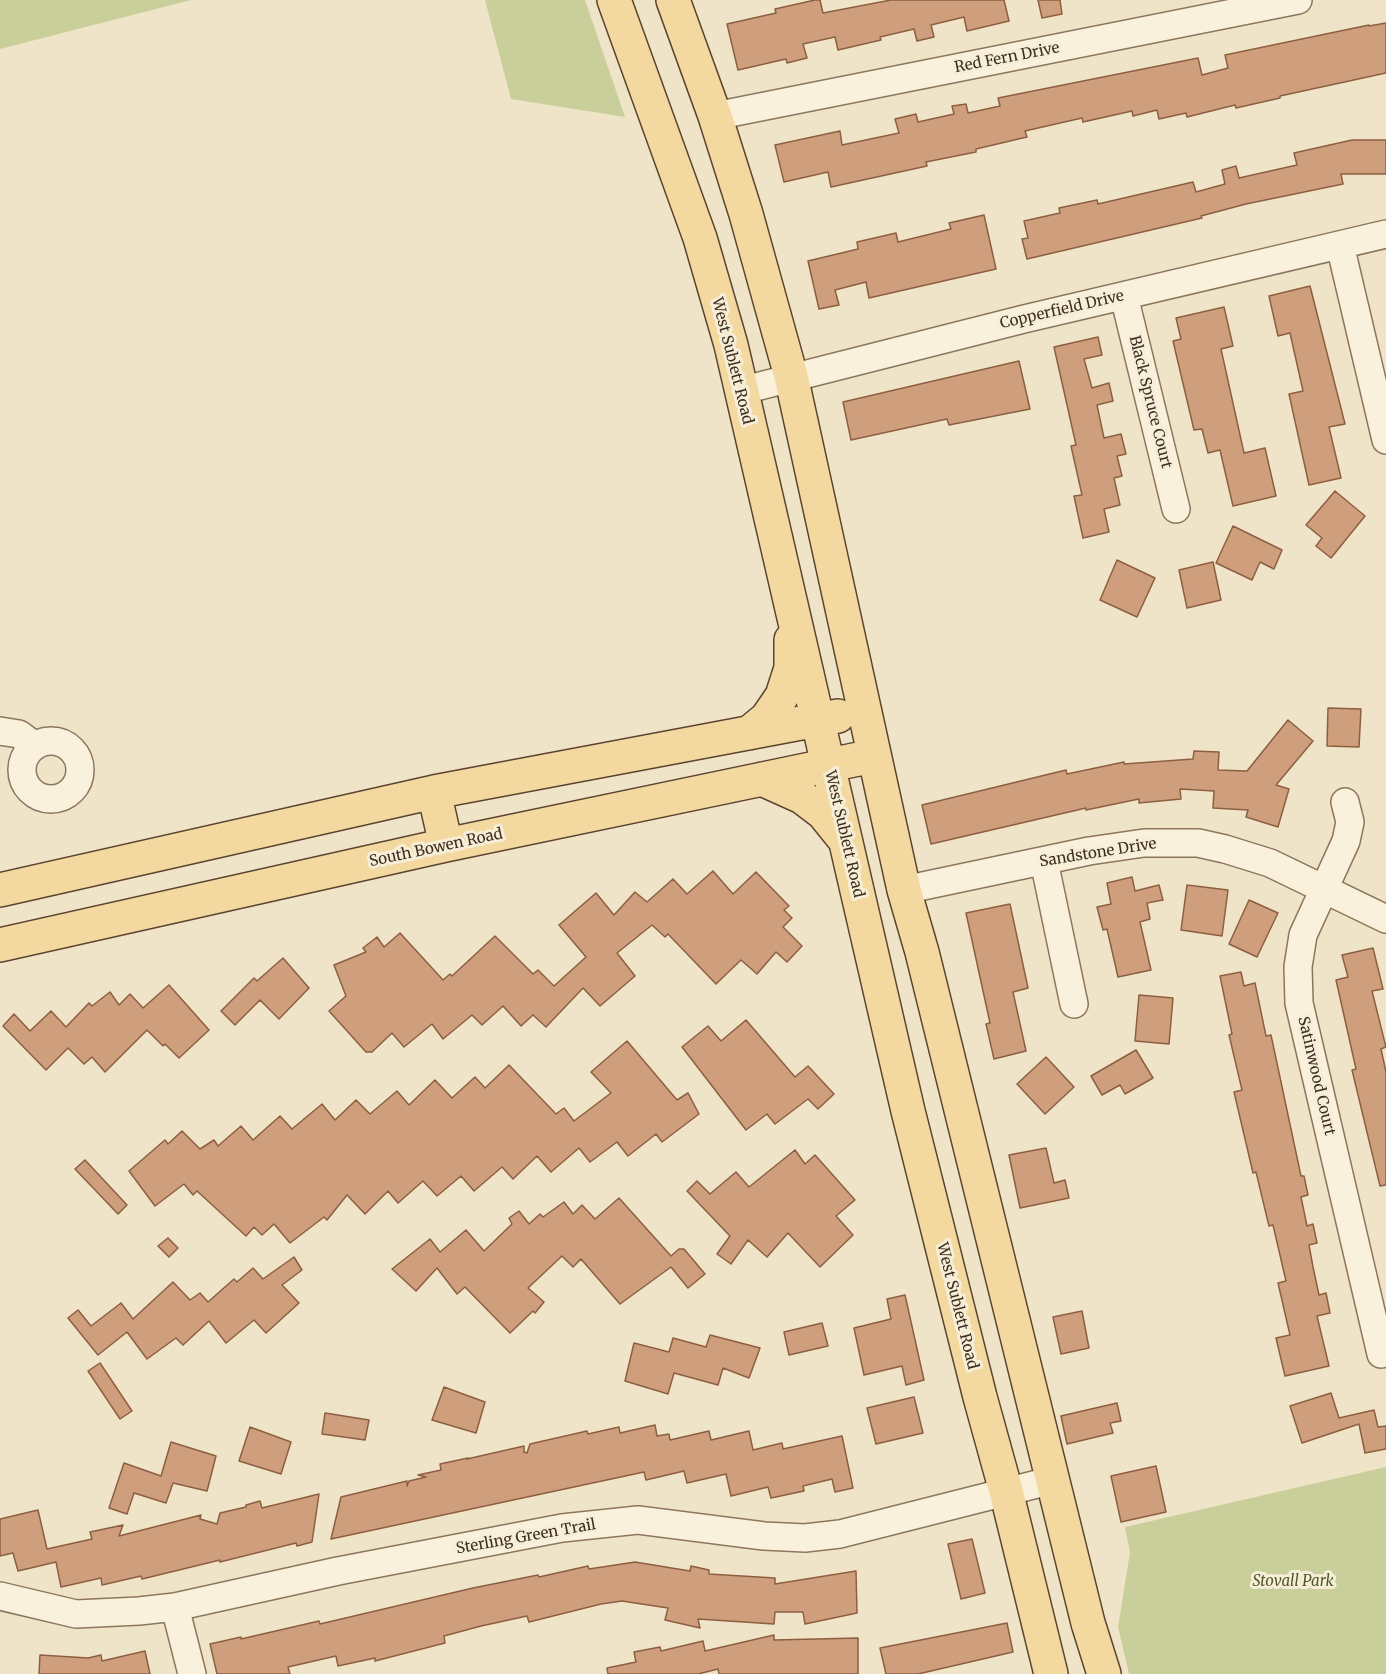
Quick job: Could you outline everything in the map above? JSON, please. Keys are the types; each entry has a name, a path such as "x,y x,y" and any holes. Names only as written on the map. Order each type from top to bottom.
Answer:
{"main road":[{"name":"West Sublett Road","path":"614,0 700,238 731,345 908,1111 1051,1674"},
{"path":"673,0 715,116 746,214 791,376 904,890 922,952 1088,1623 1104,1674"},
{"path":"749,734 767,718 782,696 790,668 792,612"},
{"path":"0,890 434,792 818,721 863,710"},
{"name":"South Bowen Road","path":"0,945 446,845 873,756"},
{"path":"762,779 802,797 823,813 845,841"},
{"path":"434,792 446,845"}],"street":[{"name":"Red Fern Drive","path":"715,116 1298,0"},
{"name":"Copperfield Drive","path":"740,391 791,376 1386,234"},
{"path":"1340,245 1386,440"},
{"name":"Black Spruce Court","path":"1124,296 1176,509"},
{"path":"0,731 19,734 35,746"},
{"name":"Satinwood Court","path":"1345,802 1350,822 1346,841 1303,935 1298,967 1299,1003 1380,1354"},
{"name":"Sandstone Drive","path":"904,890 1144,843 1198,843 1270,863 1386,919"},
{"path":"1044,861 1074,1004"},
{"name":"Sterling Green Trail","path":"0,1596 76,1614 175,1607 338,1571 562,1528 638,1520 764,1536 805,1538 840,1534 1053,1480"},
{"path":"175,1607 192,1674"}],"green space":[{"path":"0,0 191,0 0,49"},
{"path":"485,0 585,0 625,117 511,99"},
{"name":"Stovall Park","path":"1386,1467 1386,1674 1129,1674 1118,1627 1130,1552 1125,1527"}],"building":[{"path":"820,0 823,13 891,0 1004,0 1009,21 967,31 964,17 931,25 934,37 917,41 914,29 880,37 881,40 838,50 835,37 803,44 807,58 787,63 786,59 738,70 727,24 776,13 775,9"},
{"path":"1038,0 1060,0 1062,14 1042,18"},
{"path":"1386,23 1386,73 1236,108 1235,105 1187,117 1186,113 1159,119 1157,110 1133,116 1132,111 1083,122 1082,118 1025,131 1027,137 976,149 976,152 926,162 927,166 831,187 828,172 784,182 775,145 840,131 842,145 899,133 895,119 916,114 918,122 954,114 952,106 966,104 968,113 1000,106 998,98 1198,58 1202,75 1228,68 1225,55"},
{"path":"1352,140 1386,140 1386,174 1341,174 1343,184 1246,204 1201,216 1202,218 1027,259 1022,239 1028,238 1024,221 1060,213 1059,208 1097,200 1098,204 1193,182 1196,192 1225,184 1222,170 1236,166 1239,178 1297,165 1294,153"},
{"path":"984,215 996,269 869,298 866,282 835,290 839,305 819,309 808,261 858,249 857,242 896,233 898,242 951,229 949,223"},
{"path":"1310,286 1345,424 1329,427 1341,478 1309,485 1289,394 1303,391 1290,333 1278,336 1269,296"},
{"path":"1224,307 1233,346 1221,349 1244,453 1265,448 1276,496 1233,506 1220,450 1208,453 1202,429 1194,430 1173,341 1181,339 1176,318"},
{"path":"1098,337 1102,355 1084,359 1092,388 1109,383 1113,401 1097,405 1104,438 1121,434 1126,454 1117,456 1122,476 1114,478 1120,505 1104,509 1109,532 1083,538 1074,496 1082,495 1071,446 1076,445 1054,347"},
{"path":"1019,361 1030,409 949,425 947,419 851,440 843,402"},
{"path":"1335,491 1365,516 1331,558 1316,546 1322,538 1306,525"},
{"path":"1233,526 1282,550 1274,569 1260,562 1252,580 1216,563"},
{"path":"1117,560 1155,578 1137,617 1100,600"},
{"path":"1213,562 1221,600 1187,608 1179,570"},
{"path":"1328,708 1361,709 1359,747 1327,746"},
{"path":"1288,720 1313,741 1276,785 1289,789 1278,827 1246,817 1248,810 1213,808 1214,791 1180,789 1181,799 1139,803 1139,799 1086,810 1086,808 931,844 922,805 1066,770 1067,774 1124,762 1124,764 1193,759 1194,751 1219,752 1218,770 1247,771"},
{"path":"713,871 733,894 756,872 789,906 784,910 792,918 783,927 802,946 787,962 776,952 757,974 741,960 716,984 668,934 665,937 652,925 617,953 635,976 600,1006 583,988 546,1027 533,1015 521,1026 503,1006 482,1025 472,1015 443,1039 432,1024 404,1047 392,1033 372,1052 366,1052 329,1011 346,996 334,965 366,952 363,948 377,937 384,947 400,933 443,980 450,974 452,976 495,936 533,974 538,970 554,986 586,957 559,925 596,893 614,915 635,892 647,902 673,879 687,894"},
{"path":"1132,877 1135,891 1159,885 1163,900 1147,903 1150,919 1140,922 1151,970 1118,977 1107,929 1103,930 1097,907 1111,904 1107,883"},
{"path":"1187,885 1228,890 1222,936 1181,930"},
{"path":"1249,900 1278,913 1257,957 1229,944"},
{"path":"1010,904 1028,988 1013,992 1026,1051 994,1059 986,1024 990,1023 966,913"},
{"path":"1373,948 1383,989 1372,991 1386,1047 1381,1049 1386,1072 1386,1185 1380,1186 1352,1070 1356,1069 1336,980 1348,977 1342,955"},
{"path":"283,958 309,988 279,1019 260,1000 235,1025 221,1011 254,978 257,981"},
{"path":"1241,972 1244,986 1255,983 1266,1036 1271,1035 1301,1176 1304,1176 1308,1195 1301,1197 1307,1226 1313,1224 1317,1243 1309,1245 1313,1267 1319,1295 1326,1293 1330,1313 1317,1316 1329,1366 1285,1376 1276,1338 1290,1335 1278,1283 1286,1281 1273,1225 1269,1226 1256,1172 1253,1173 1234,1092 1242,1090 1229,1035 1232,1034 1220,976"},
{"path":"169,985 209,1030 179,1058 147,1030 105,1072 92,1057 84,1064 68,1048 46,1070 3,1026 14,1014 30,1031 51,1011 66,1027 89,1003 92,1006 110,992 119,1005 130,994 143,1008"},
{"path":"1139,995 1173,998 1169,1044 1135,1041"},
{"path":"746,1020 795,1077 808,1066 834,1094 818,1109 808,1099 775,1124 767,1114 746,1130 682,1047 708,1026 721,1041"},
{"path":"627,1041 677,1100 688,1093 699,1114 662,1142 656,1134 628,1156 617,1142 590,1162 579,1148 551,1172 537,1156 513,1179 502,1167 474,1191 461,1176 437,1196 423,1181 398,1203 388,1191 365,1214 347,1195 327,1220 324,1217 290,1243 274,1224 262,1235 254,1227 246,1236 197,1191 193,1195 184,1184 155,1206 129,1171 165,1140 168,1144 182,1131 200,1149 214,1140 218,1146 241,1126 253,1140 280,1116 292,1129 322,1104 335,1120 356,1100 370,1114 397,1091 409,1105 435,1080 452,1098 475,1077 485,1088 509,1065 556,1114 564,1108 574,1121 611,1093 591,1072"},
{"path":"1136,1050 1153,1078 1125,1094 1120,1085 1102,1095 1091,1076"},
{"path":"1046,1057 1074,1087 1045,1114 1017,1084"},
{"path":"1046,1148 1054,1183 1065,1180 1069,1198 1020,1208 1009,1155"},
{"path":"795,1150 805,1164 815,1155 855,1200 836,1216 853,1235 820,1267 788,1233 767,1257 748,1240 731,1264 717,1254 730,1236 687,1191 697,1181 710,1194 736,1172 749,1187"},
{"path":"85,1160 127,1205 118,1214 75,1169"},
{"path":"619,1198 671,1256 679,1249 684,1249 705,1274 688,1288 671,1267 620,1304 581,1259 573,1267 562,1256 528,1288 544,1302 535,1313 533,1311 510,1333 465,1287 457,1294 437,1268 416,1291 392,1269 430,1239 440,1252 466,1230 484,1251 512,1224 509,1218 519,1211 529,1224 540,1214 543,1217 564,1202 573,1214 582,1205 595,1219"},
{"path":"168,1238 178,1248 169,1257 158,1246"},
{"path":"294,1257 302,1270 282,1285 299,1303 266,1333 254,1320 226,1343 209,1321 183,1345 176,1338 147,1359 127,1332 98,1355 68,1318 78,1310 91,1326 121,1303 133,1319 173,1282 190,1300 200,1293 208,1302 234,1279 237,1282 253,1268 263,1279"},
{"path":"905,1295 924,1380 906,1385 902,1366 864,1375 854,1328 891,1319 887,1299"},
{"path":"1082,1311 1089,1348 1061,1354 1053,1317"},
{"path":"822,1323 828,1346 789,1355 784,1332"},
{"path":"710,1335 760,1348 749,1378 723,1368 718,1385 674,1373 668,1394 625,1381 634,1343 669,1352 673,1338 706,1347"},
{"path":"100,1363 132,1411 120,1419 88,1371"},
{"path":"444,1387 485,1402 476,1433 432,1420"},
{"path":"1331,1393 1339,1418 1374,1410 1378,1427 1386,1426 1386,1449 1365,1453 1359,1424 1302,1443 1290,1406"},
{"path":"914,1397 923,1433 876,1444 867,1408"},
{"path":"1117,1403 1121,1421 1110,1423 1113,1433 1067,1444 1061,1416"},
{"path":"325,1413 369,1420 365,1440 322,1434"},
{"path":"655,1425 657,1436 669,1434 670,1440 709,1431 711,1440 749,1431 753,1450 782,1443 783,1449 842,1436 853,1488 835,1492 832,1479 803,1486 804,1491 771,1498 768,1487 731,1496 726,1474 687,1483 684,1471 646,1480 644,1472 331,1539 341,1497 407,1481 407,1486 409,1481 426,1477 418,1475 441,1470 440,1464 524,1446 524,1452 527,1453 530,1444 587,1431 588,1434 619,1427 620,1433"},
{"path":"250,1427 291,1442 281,1474 239,1461"},
{"path":"171,1442 216,1456 207,1491 173,1483 166,1503 134,1493 127,1514 109,1508 124,1463 161,1476"},
{"path":"1156,1466 1166,1512 1121,1522 1111,1476"},
{"path":"319,1494 312,1542 297,1546 296,1543 142,1579 141,1576 102,1585 101,1578 61,1587 56,1562 18,1571 13,1553 0,1556 0,1519 38,1510 47,1549 92,1539 90,1532 123,1525 119,1536 201,1515 200,1519 217,1524 220,1513 246,1507 246,1505 260,1501 262,1508"},
{"path":"972,1539 985,1593 961,1599 948,1544"},
{"path":"635,1562 690,1571 691,1566 709,1570 709,1574 775,1578 775,1584 856,1571 857,1613 805,1624 803,1612 775,1612 774,1624 698,1619 700,1628 665,1620 668,1608 622,1601 529,1622 527,1616 481,1626 444,1636 445,1643 375,1661 375,1658 338,1666 336,1656 288,1667 290,1674 217,1674 210,1644 319,1621 320,1624 538,1575 539,1577 588,1566 589,1569"},
{"path":"1007,1623 1013,1652 918,1674 886,1674 880,1648"},
{"path":"774,1635 774,1640 858,1638 858,1674 719,1674 718,1669 698,1674 608,1674 607,1668 636,1662 634,1652 660,1647 661,1651 703,1641 705,1651"},
{"path":"145,1651 150,1674 39,1674 40,1655 88,1658 101,1655 102,1661"}]}
